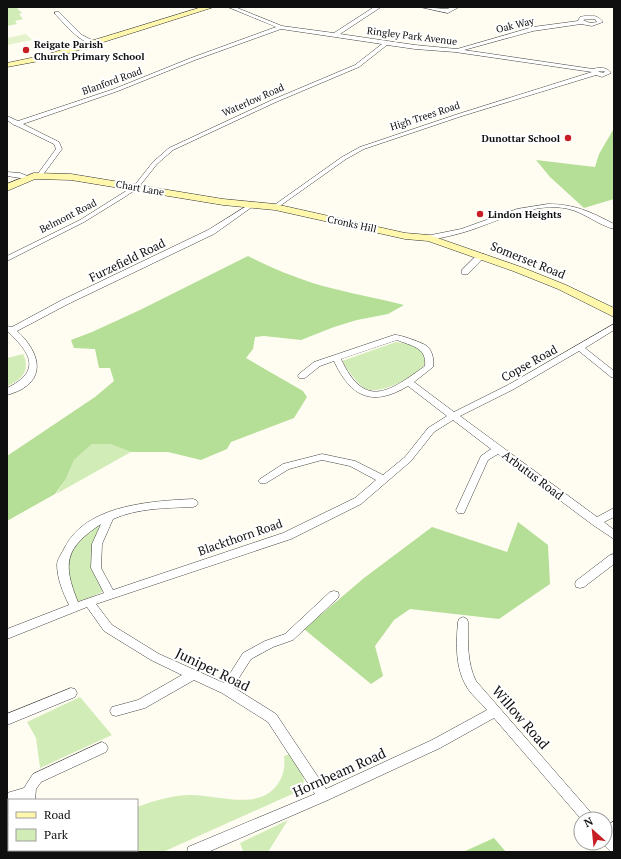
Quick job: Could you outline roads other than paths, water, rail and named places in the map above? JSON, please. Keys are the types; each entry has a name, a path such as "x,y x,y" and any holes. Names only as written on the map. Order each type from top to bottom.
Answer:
{"street":[{"name":"Ringley Park Avenue","path":"231,7 281,27 415,47 455,50 595,72"},
{"path":"335,35 378,7"},
{"path":"423,7 448,12 456,7"},
{"path":"7,65 47,57 206,8"},
{"path":"57,13 80,36 94,43"},
{"name":"Oak Way","path":"455,50 533,29 581,22"},
{"name":"Blanford Road","path":"16,124 116,90 281,27"},
{"name":"Waterlow Road","path":"136,187 155,163 171,149 274,101 357,66 386,43"},
{"name":"High Trees Road","path":"275,207 344,158 362,148 595,72"},
{"path":"7,118 16,124 57,143 59,146 59,149 40,175"},
{"path":"7,174 27,177"},
{"name":"Chart Lane","path":"7,188 27,177 40,175 77,178 250,206 275,207"},
{"name":"Belmont Road","path":"7,259 82,221 136,187"},
{"name":"Furzefield Road","path":"9,329 211,232 250,206"},
{"path":"429,238 450,234 487,221 546,206 564,206 584,212 614,226"},
{"name":"Cronks Hill","path":"275,207 405,236 429,238"},
{"name":"Somerset Road","path":"429,238 562,287 614,313"},
{"path":"465,272 481,256"},
{"name":"Copse Road","path":"453,416 511,387 614,327"},
{"path":"7,392 21,385 28,378 34,365 34,359 30,352 9,329"},
{"path":"302,376 317,364 397,337 424,348 430,358 429,366 408,382 392,391 374,395 359,388 342,370 337,358"},
{"path":"580,348 614,376"},
{"name":"Arbutus Road","path":"408,382 614,535"},
{"name":"Blackthorn Road","path":"7,634 88,602 287,536 358,501 408,459 432,430 453,416"},
{"path":"461,510 484,458 498,449"},
{"path":"263,481 286,466 322,457 352,463 384,480"},
{"path":"75,608 66,590 63,562 78,535 110,515 135,508 165,504 193,503"},
{"path":"596,522 614,512"},
{"path":"110,515 97,544 96,568 110,595"},
{"path":"580,584 614,558"},
{"path":"226,689 247,656 269,644 289,637 334,595"},
{"name":"Juniper Road","path":"88,602 108,628 155,657 226,689 272,718 324,796"},
{"name":"Willow Road","path":"464,622 461,656 465,671 472,685 582,811"},
{"path":"116,711 142,704 194,674"},
{"path":"7,720 71,693"},
{"name":"Hornbeam Road","path":"193,852 324,796 436,744 494,712"},
{"path":"7,799 28,796 32,784 37,778 102,748"}],"place":[{"name":"Reigate Parish Church Primary School","path":"26,50"},
{"name":"Dunottar School","path":"568,138"},
{"name":"Lindon Heights","path":"480,214"}]}
